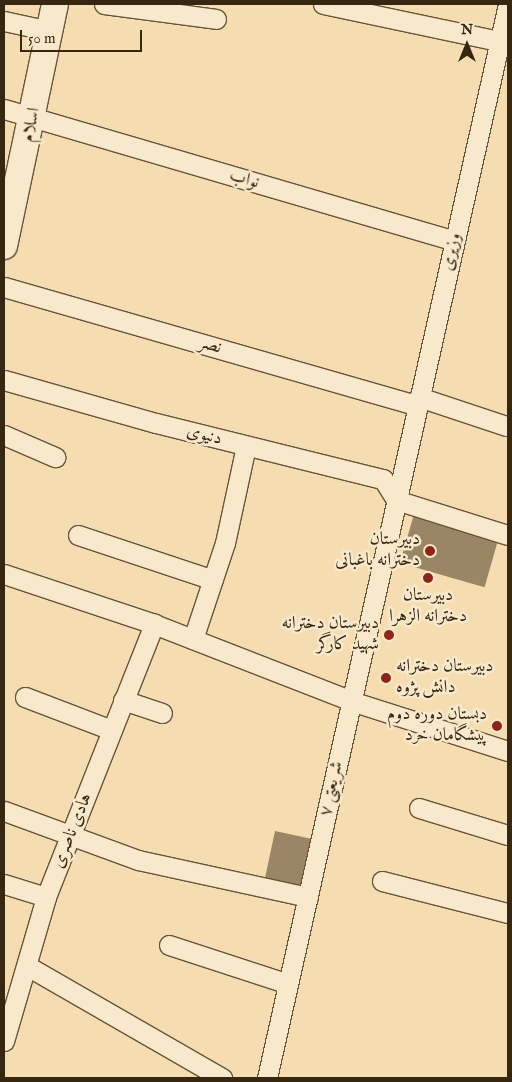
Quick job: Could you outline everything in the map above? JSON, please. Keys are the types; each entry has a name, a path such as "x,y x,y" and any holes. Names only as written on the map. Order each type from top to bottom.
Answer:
{"street":[{"name":"اسلام","path":"4,246 9,204 34,118 55,4"},
{"path":"104,4 216,19"},
{"path":"323,4 499,41"},
{"name":"وزیری","path":"396,500 506,16"},
{"path":"4,21 50,31"},
{"name":"نواب","path":"4,109 454,241"},
{"name":"نصر","path":"4,286 506,426"},
{"name":"دنیوی","path":"4,380 246,446 383,479 396,500"},
{"path":"4,435 54,457"},
{"path":"193,640 213,580 246,446"},
{"path":"396,500 508,536"},
{"name":"شریعتی ۷","path":"267,1078 396,500"},
{"path":"78,535 213,580"},
{"path":"4,574 154,624 351,701 508,751"},
{"name":"هادی ناصری","path":"4,1041 29,967 46,897 154,624"},
{"path":"25,697 112,730"},
{"path":"123,700 162,713"},
{"path":"419,808 508,834"},
{"path":"4,811 138,860 308,897"},
{"path":"382,881 508,913"},
{"path":"4,884 46,897"},
{"path":"168,945 288,984"},
{"path":"29,967 222,1078"}],"building":[{"path":"414,514 499,538 485,587 400,563"},
{"path":"275,831 312,839 302,888 265,880"}],"place":[{"name":"دبیرستان دخترانه باغبانی","path":"430,551"},
{"name":"دبیرستان دخترانه الزهرا","path":"428,578"},
{"name":"دبیرستان دخترانه شهید کارگر","path":"389,635"},
{"name":"دبیرستان دخترانه دانش پژوه","path":"386,678"},
{"name":"دبستان دوره دوم پیشگامان خرد","path":"497,726"}]}
